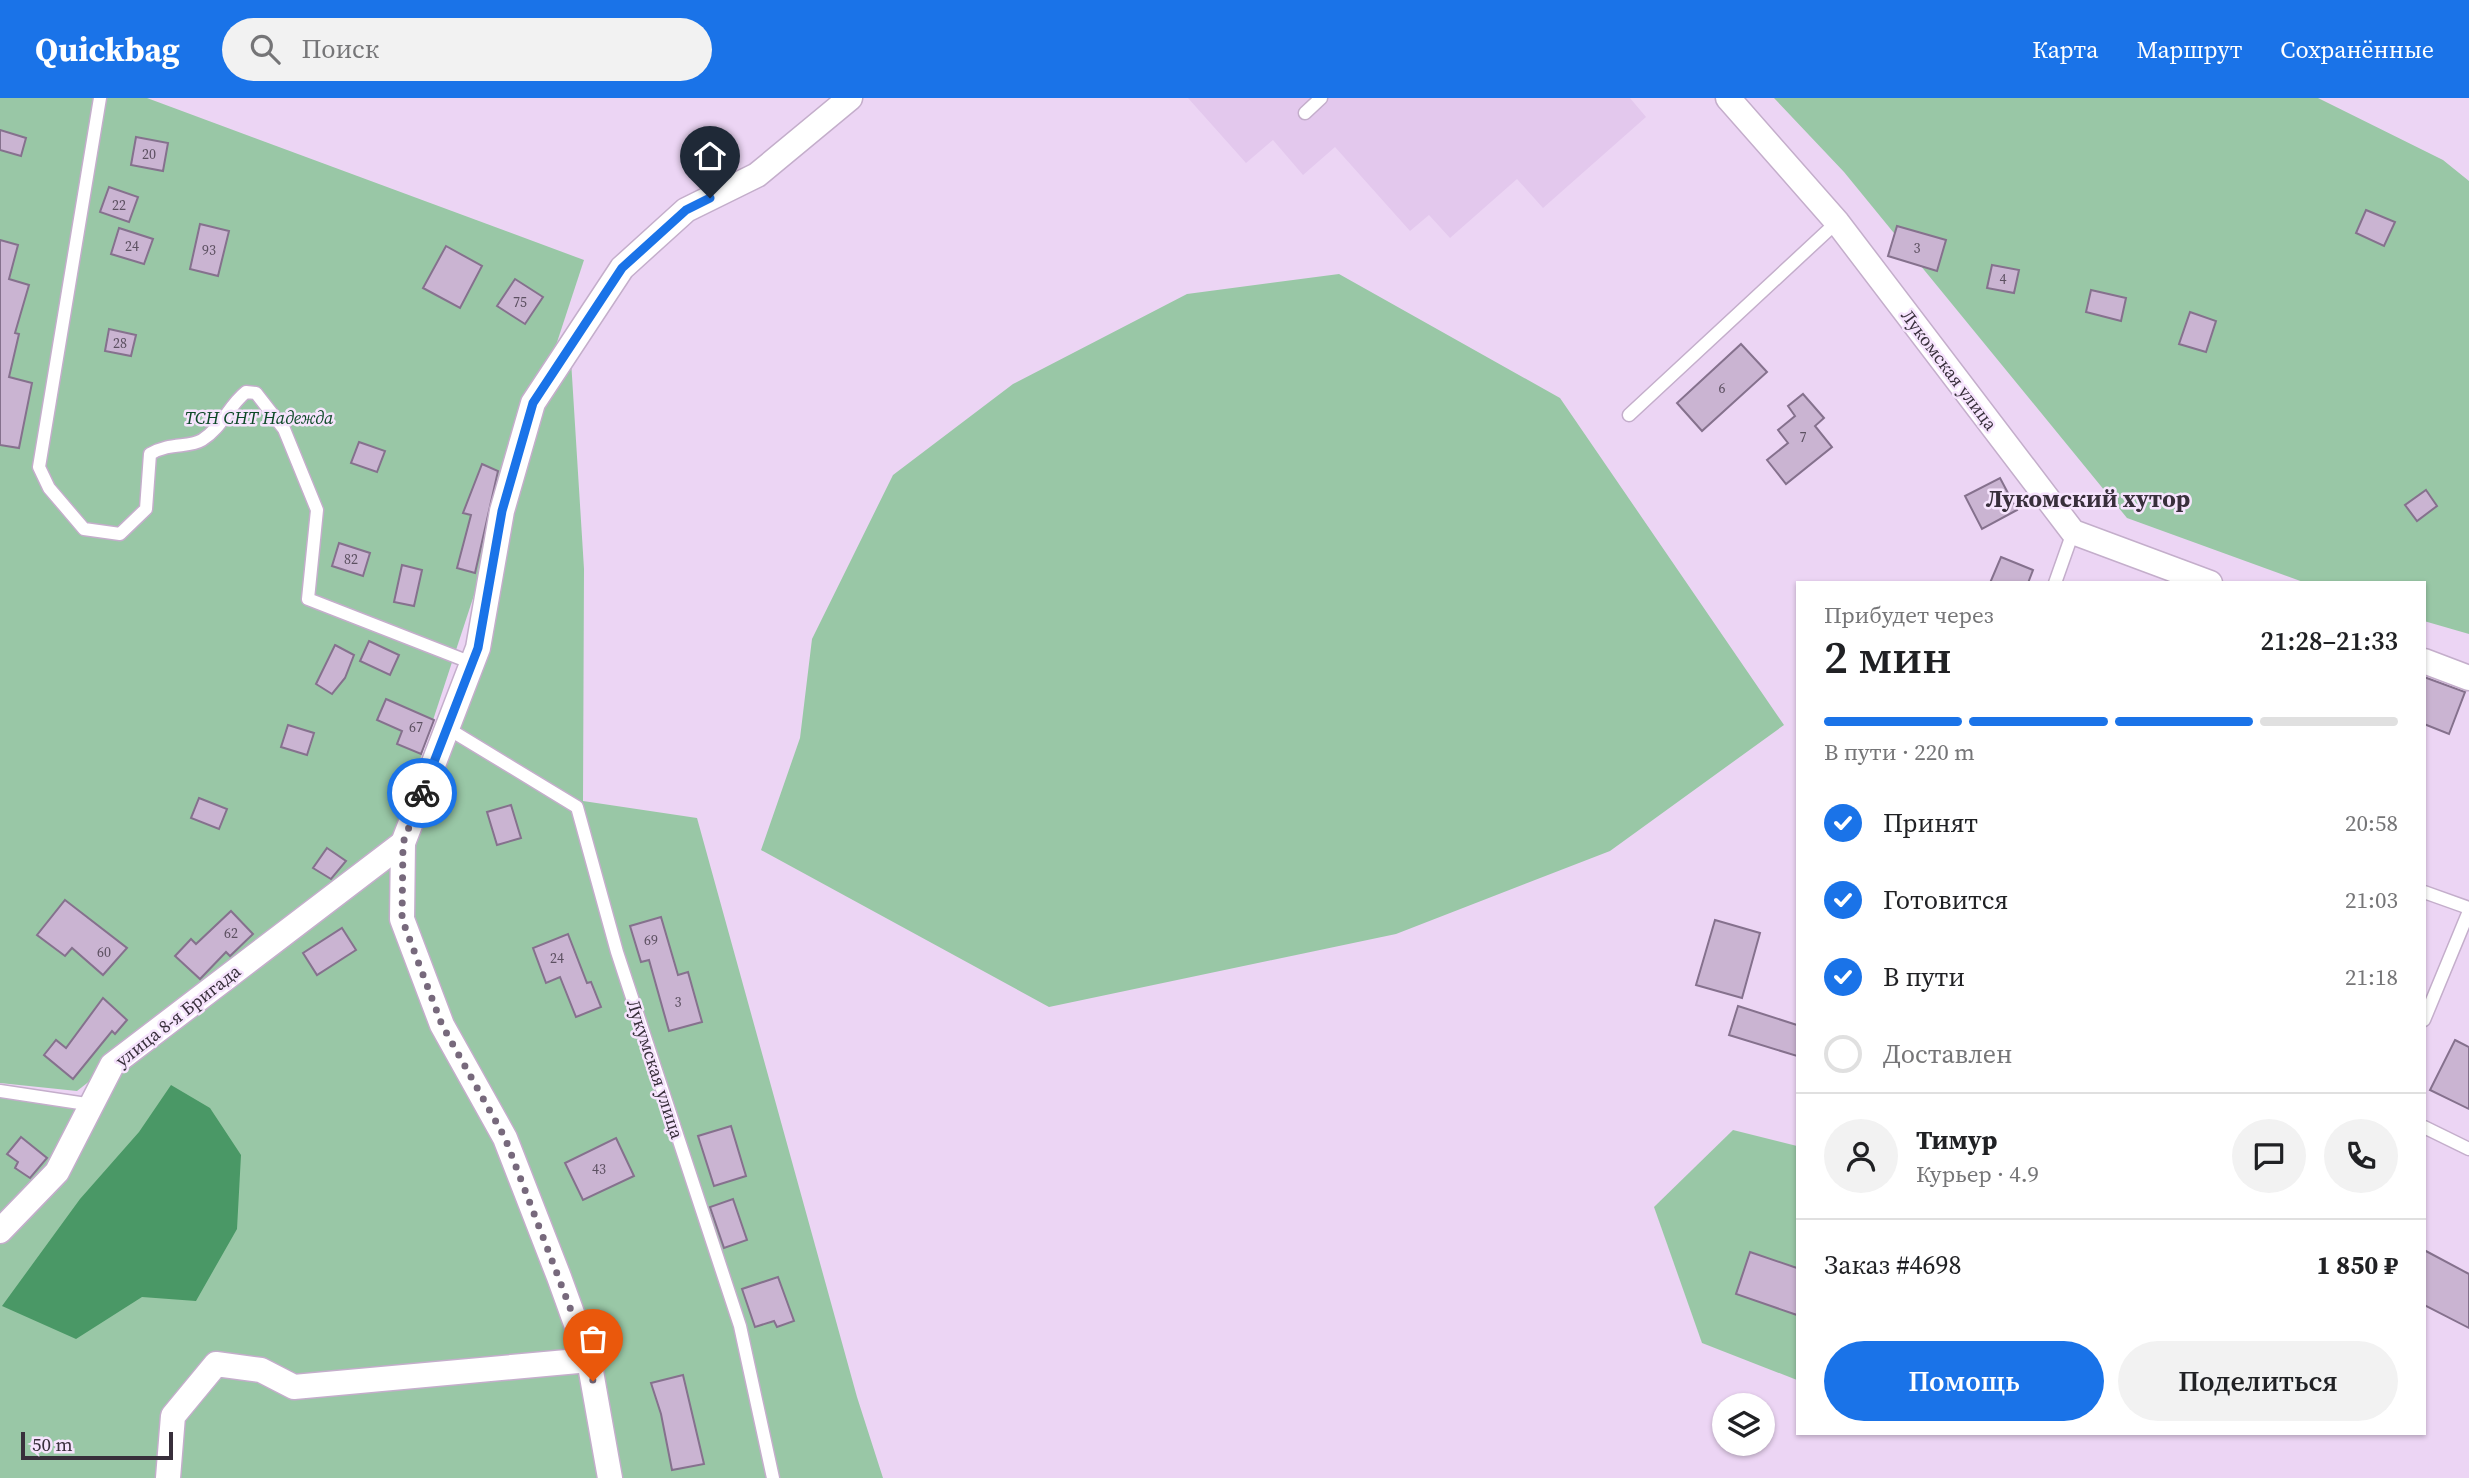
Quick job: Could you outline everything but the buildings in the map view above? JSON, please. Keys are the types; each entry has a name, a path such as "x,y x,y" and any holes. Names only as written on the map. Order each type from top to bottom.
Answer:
{"street":[{"path":"610,1478 589,1360 505,1138 442,1025 402,919 403,843 478,648 502,511 533,403 622,268 686,210 757,175 850,98"},
{"name":"Лукомская улица","path":"1728,98 1837,222 2073,532"},
{"path":"2073,532 2205,581"},
{"path":"2426,662 2469,678"},
{"name":"улица 8-я Бригада","path":"0,1231 57,1172 112,1065 403,843"},
{"path":"168,1478 173,1416 216,1364 261,1370 294,1387 589,1360"}],"lane":[{"path":"100,98 39,467 49,488 85,529 120,534 146,509 150,454 164,446 200,442 220,425 232,402 246,392 256,393 284,429 317,510 308,599 472,663"},
{"path":"1306,113 1321,98"},
{"path":"1629,415 1837,222"},
{"path":"2056,581 2073,532"},
{"name":"Лукумская улица","path":"447,728 578,807 617,952 740,1326 773,1478"},
{"path":"2426,893 2469,910 2426,1015"},
{"path":"0,1091 93,1105"},
{"path":"2426,1128 2469,1149"}],"shaded area":[{"path":"1188,98 1630,98 1646,117 1543,208 1517,179 1450,238 1429,215 1410,231 1335,147 1303,175 1273,140 1246,163"},
{"path":"171,1085 210,1108 241,1155 237,1229 196,1301 142,1297 76,1339 2,1306 80,1199 139,1132"}],"green space":[{"name":"ТСН СНТ Надежда","path":"0,98 147,98 584,260 393,842 77,1091 0,1083"},
{"path":"1774,98 2318,98 2443,160 2469,181 2469,634 2426,622 2426,581 2300,581 2127,518 1844,172"},
{"path":"1339,274 1560,398 1784,725 1610,851 1396,934 1049,1007 761,850 800,738 812,639 893,475 1013,384 1187,294"},
{"path":"569,328 584,569 583,801 697,818 857,1397 883,1478 0,1478 0,1091 85,1097 390,860 440,723"},
{"path":"1733,1130 1796,1146 1796,1380 1702,1343 1654,1207"}],"way so far":[{"path":"422,793 403,843 402,919 442,1025 505,1138 574,1318 589,1360 593,1381"}],"district":[{"name":"Лукомский хутор","path":"2088,499"}],"route":[{"path":"422,793 478,648 502,511 533,403 622,268 686,210 710,198"}]}
